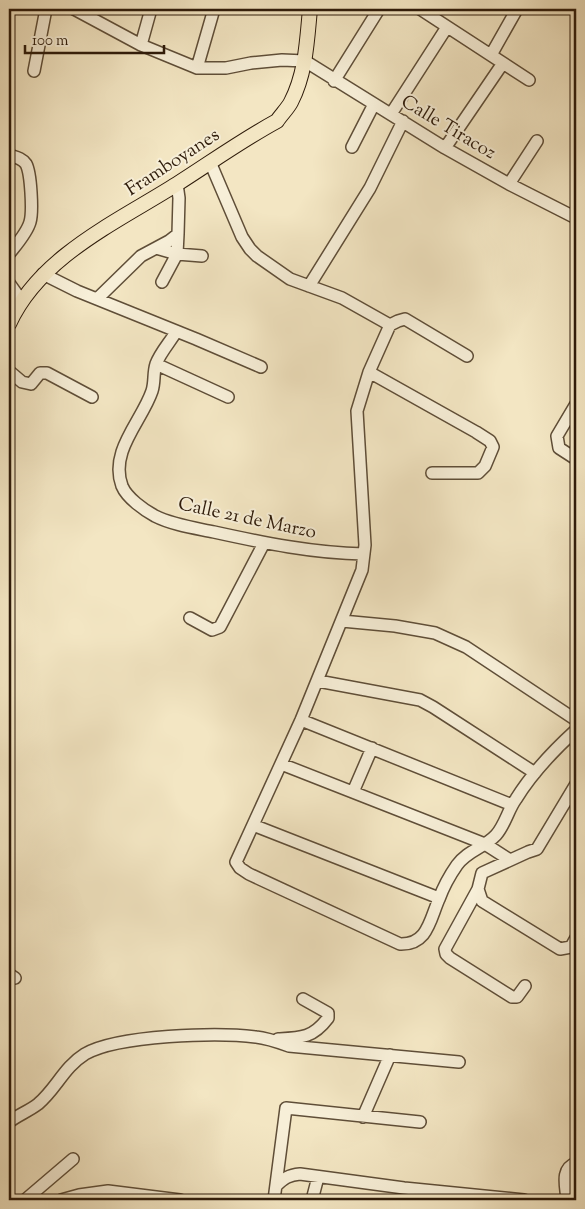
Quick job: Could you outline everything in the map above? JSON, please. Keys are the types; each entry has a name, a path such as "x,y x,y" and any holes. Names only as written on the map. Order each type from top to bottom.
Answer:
{"main road":[{"name":"Framboyanes","path":"9,324 22,300 43,274 93,235 277,121 291,102 305,61 310,9"}],"street":[{"path":"34,71 46,9"},
{"path":"76,9 141,44 197,68 226,68 282,60 305,61"},
{"path":"141,44 150,9"},
{"path":"197,68 214,9"},
{"path":"334,81 379,9"},
{"path":"420,9 529,80"},
{"path":"491,55 517,9"},
{"path":"391,114 447,27"},
{"name":"Calle Tiracoz","path":"305,61 334,81 445,148 509,184 576,218"},
{"path":"445,148 503,63"},
{"path":"352,148 374,104"},
{"path":"309,286 370,188 403,121"},
{"path":"509,184 537,141"},
{"path":"9,155 19,158 25,163 29,173 32,216 30,224 9,254"},
{"path":"210,162 242,237 257,256 290,279 342,298 390,325"},
{"path":"162,282 177,254 179,212 177,184"},
{"path":"97,299 141,256 178,234"},
{"path":"156,248 177,254 202,256"},
{"path":"43,274 77,291 261,367"},
{"path":"9,282 22,300"},
{"path":"467,356 405,319 390,325 369,372 357,411 364,554 362,570 318,681 236,862 248,874 400,944 409,944 420,938 428,929 439,898 458,864 471,851 495,836 512,805 535,773 576,730"},
{"name":"Calle 21 de Marzo","path":"176,332 156,364 152,390 124,446 121,456 120,475 123,486 128,494 144,509 176,524 264,543 333,554 364,554"},
{"path":"156,364 228,398"},
{"path":"9,371 22,382 31,384 40,373 46,373 92,397"},
{"path":"369,372 476,432 490,441 493,447 486,466 478,473 432,473"},
{"path":"576,404 557,436 559,448 576,459"},
{"path":"190,618 212,630 220,627 264,543"},
{"path":"342,621 395,626 435,633 466,647 576,720"},
{"path":"318,681 420,700 535,773"},
{"path":"301,720 512,805"},
{"path":"353,792 372,748"},
{"path":"281,764 485,844 510,860"},
{"path":"525,986 517,997 512,997 450,958 446,954 445,949 478,888 482,873 538,849 576,784"},
{"path":"253,825 439,898"},
{"path":"478,888 482,901 560,949 571,946 576,938"},
{"path":"271,1040 304,1038 322,1026 328,1018 328,1012 303,999"},
{"path":"9,1122 38,1104 71,1065 86,1053 110,1044 151,1038 206,1034 255,1037 289,1046 459,1062"},
{"path":"363,1117 390,1055"},
{"path":"274,1200 286,1108 420,1122"},
{"path":"25,1200 72,1159"},
{"path":"566,1200 566,1171 576,1163"},
{"path":"276,1186 283,1178 290,1175 524,1200"},
{"path":"312,1200 318,1177"},
{"path":"61,1200 92,1192 108,1191 180,1200"},
{"path":"92,1192 104,1200"}]}
